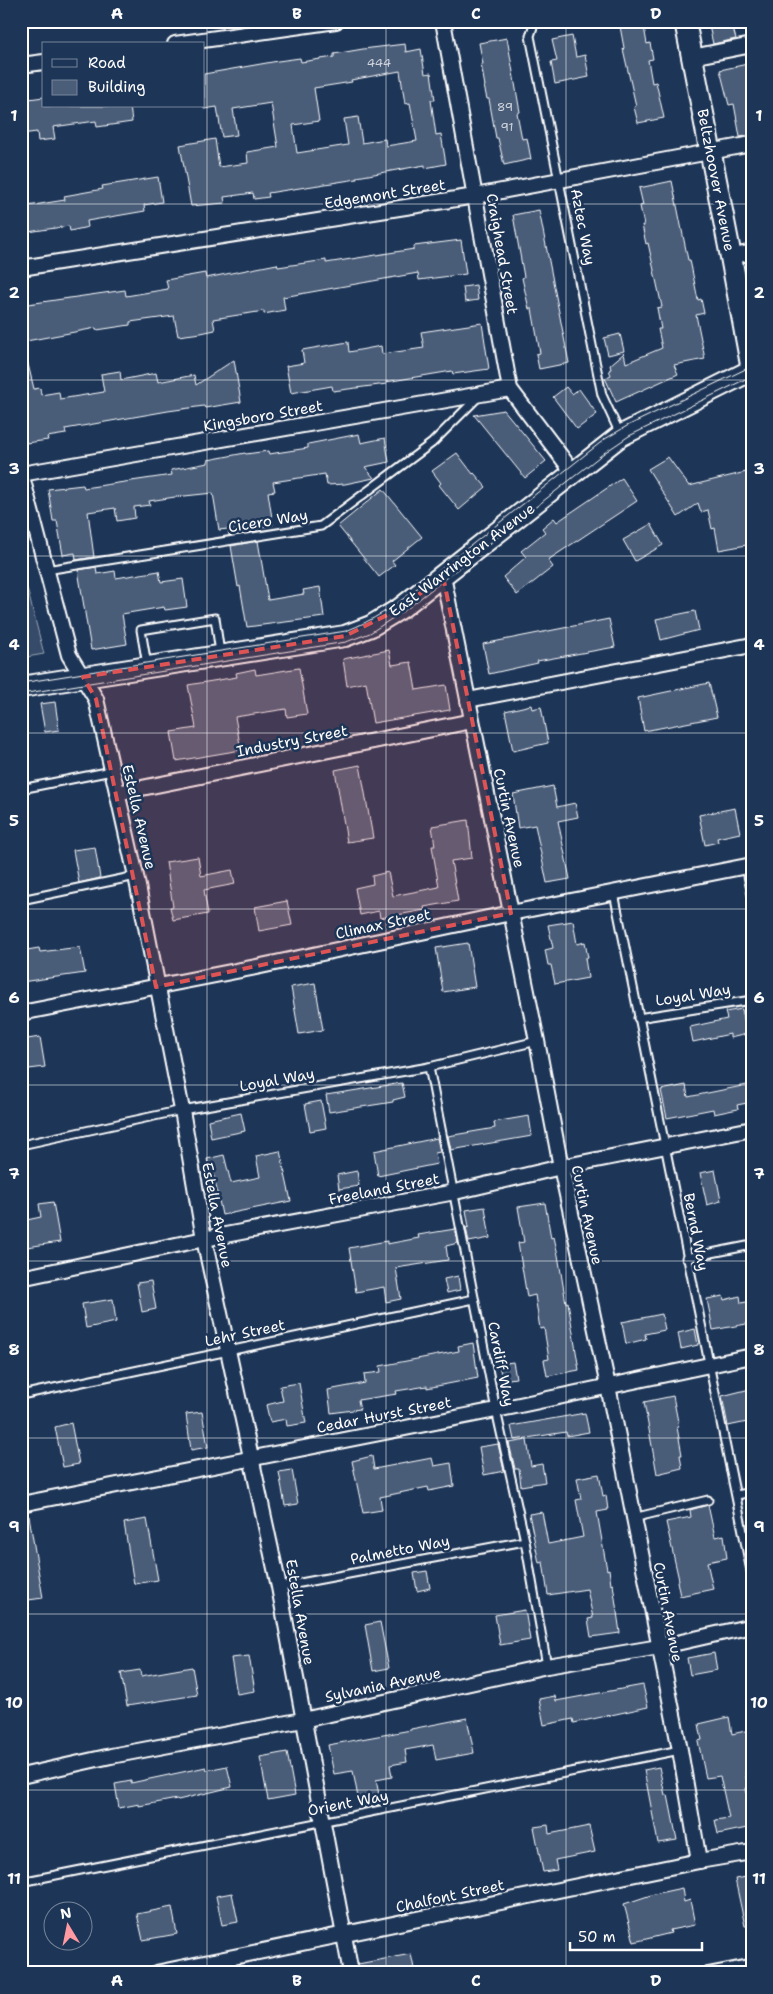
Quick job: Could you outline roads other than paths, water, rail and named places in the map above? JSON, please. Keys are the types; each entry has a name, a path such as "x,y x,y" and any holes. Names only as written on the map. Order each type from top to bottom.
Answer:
{"main road":[{"name":"Beltzhoover Avenue","path":"684,21 732,257 752,370"},
{"name":"East Warrington Avenue","path":"21,687 345,636 371,626 401,608 443,576 620,436 752,370"}],"street":[{"path":"189,42 336,21"},
{"name":"Craighead Street","path":"443,21 510,389 569,467 576,472"},
{"path":"692,57 752,45"},
{"path":"21,65 42,62"},
{"name":"Edgemont Street","path":"21,268 475,196 752,144"},
{"path":"732,257 752,252"},
{"name":"Kingsboro Street","path":"21,474 480,396 510,389"},
{"name":"Estella Avenue","path":"21,474 69,655 96,699 136,876 156,987 182,1110 204,1239 253,1457 279,1587 351,1973"},
{"name":"Curtin Avenue","path":"443,576 537,1041 560,1167 608,1386 680,1750 699,1861"},
{"path":"468,700 752,645"},
{"name":"Industry Street","path":"117,793 472,721"},
{"name":"Climax Street","path":"21,1013 749,865"},
{"name":"Freeland Street","path":"21,1278 204,1239 454,1192 560,1167 752,1129"},
{"name":"Cedar Hurst Street","path":"21,1504 496,1410 752,1356"},
{"name":"Sylvania Avenue","path":"21,1776 111,1756 303,1720 547,1666 659,1647 752,1626"},
{"name":"Chalfont Street","path":"156,1973 699,1861 752,1852"}],"lane":[{"name":"Aztec Way","path":"535,21 530,36 602,395 620,436"},
{"name":"Cicero Way","path":"46,570 321,526 432,443 480,396"},
{"path":"147,667 142,630 215,618 221,656"},
{"path":"21,789 112,771"},
{"path":"749,865 752,895"},
{"path":"21,900 136,876"},
{"name":"Bernd Way","path":"614,893 686,1258 737,1495 752,1576"},
{"name":"Loyal Way","path":"638,1018 752,1000"},
{"name":"Loyal Way","path":"21,1144 182,1110 429,1067 537,1041"},
{"name":"Cardiff Way","path":"429,1067 496,1410 525,1541 547,1666"},
{"path":"686,1258 752,1245"},
{"name":"Lehr Street","path":"21,1395 474,1299"},
{"path":"737,1495 752,1492"},
{"path":"633,1518 708,1500"},
{"name":"Palmetto Way","path":"279,1587 525,1541"},
{"name":"Orient Way","path":"21,1882 680,1750"},
{"path":"701,1973 752,1963"}],"tram line":[{"path":"21,683 346,631 356,627 383,613 408,596 605,439 627,426 752,366"},
{"path":"21,694 346,642 370,633 408,608 604,453 629,436 752,376"}]}
